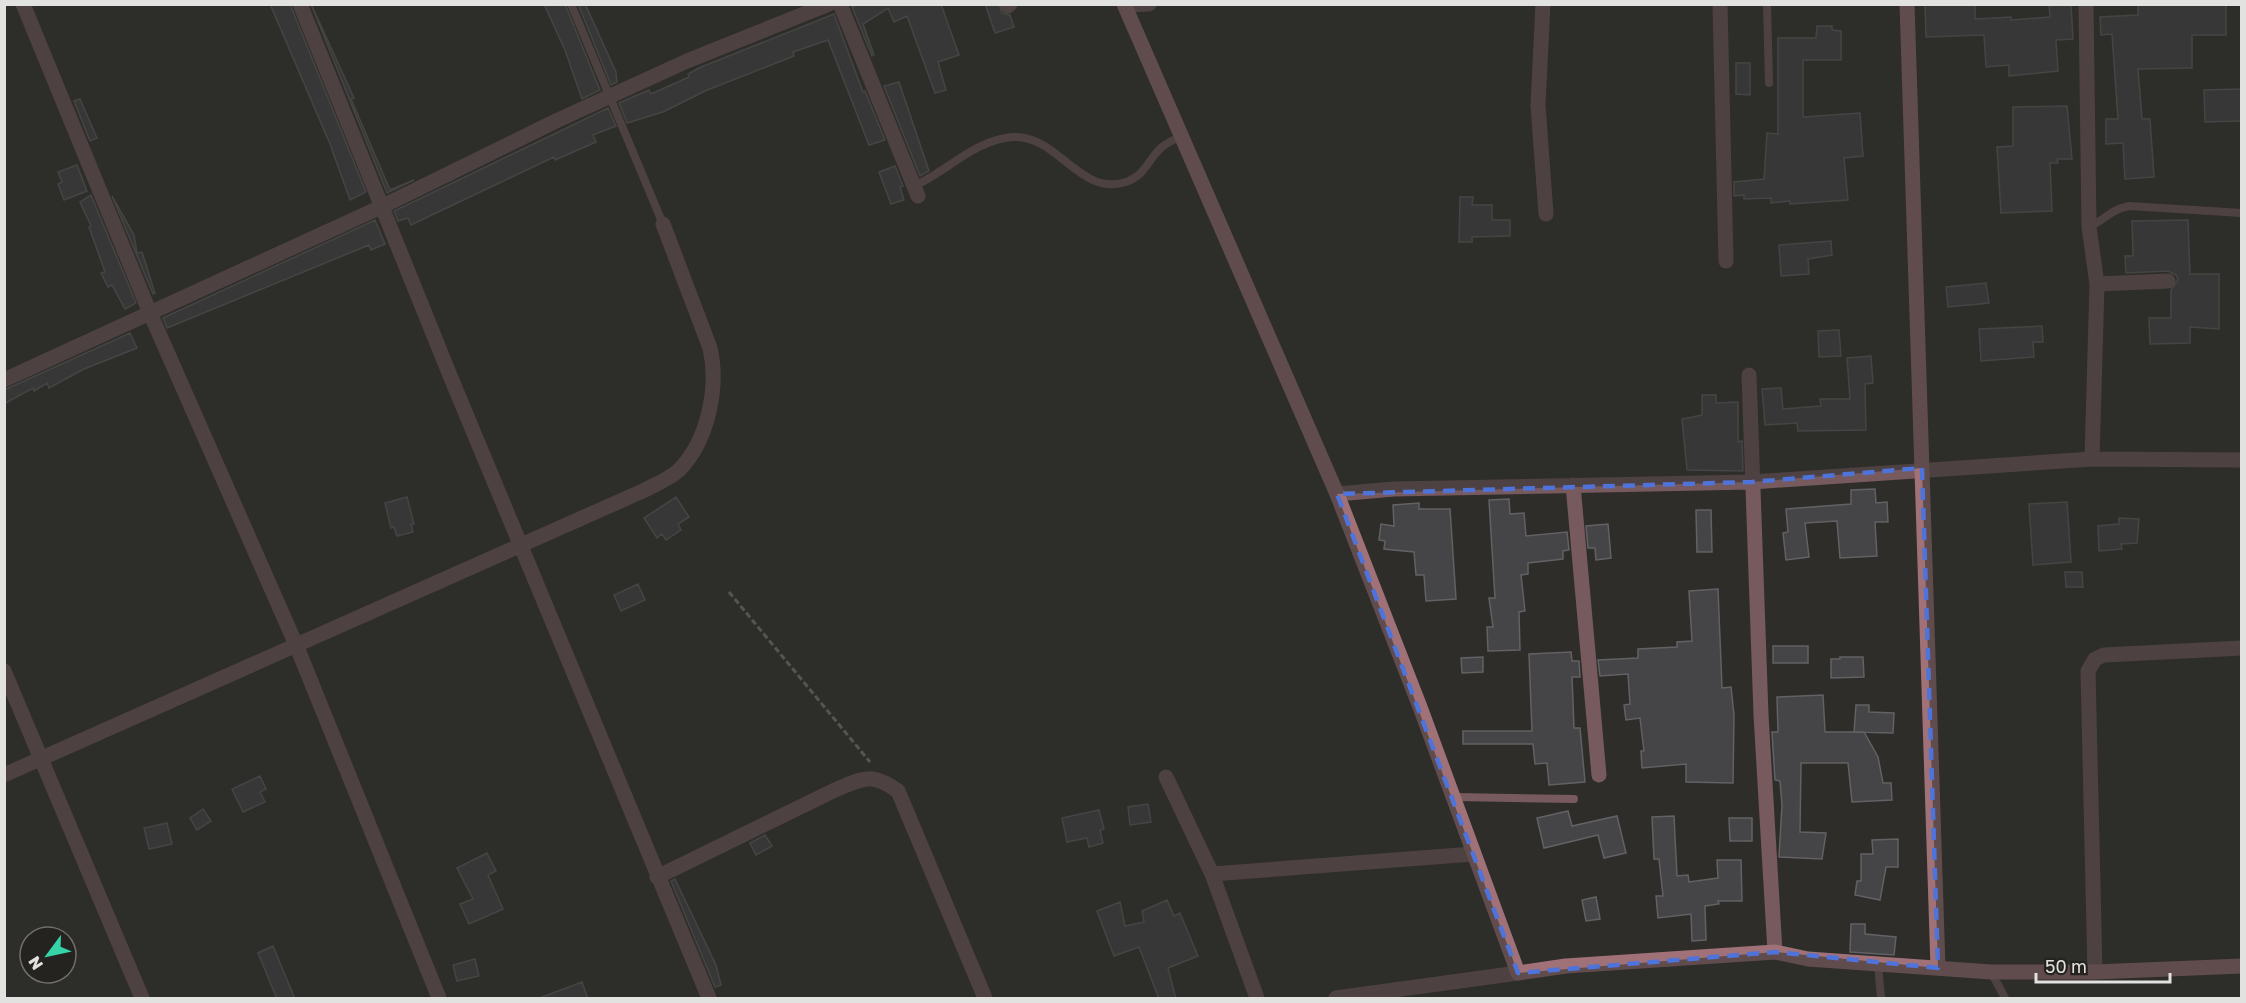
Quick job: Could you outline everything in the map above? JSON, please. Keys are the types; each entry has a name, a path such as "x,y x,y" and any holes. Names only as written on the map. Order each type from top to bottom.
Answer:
{"street":[{"path":"23,4 150,313 297,647 439,999"},
{"path":"300,4 381,207 709,999"},
{"path":"4,380 381,207 609,97 828,4"},
{"path":"840,4 915,192"},
{"path":"1149,4 1125,5 1336,494 1454,797 1518,973"},
{"path":"1543,4 1538,105 1546,214"},
{"path":"1720,4 1726,261"},
{"path":"1906,4 1938,968"},
{"path":"2086,4 2089,227 2097,284 2092,459"},
{"path":"4,775 297,647 522,543 645,490 676,473 690,458 702,431 713,391 715,369 710,348 663,224"},
{"path":"2097,284 2168,281"},
{"path":"1749,375 1761,715 1775,952"},
{"path":"1336,494 1394,489 1752,482 1922,468 2092,459 2241,459"},
{"path":"1573,485 1599,775"},
{"path":"2095,972 2088,671 2091,664 2104,655 2241,648"},
{"path":"4,671 142,999"},
{"path":"1166,777 1212,874 1257,999"},
{"path":"657,878 835,790 862,779 881,779 898,791 985,999"},
{"path":"1212,874 1473,854"},
{"path":"1336,999 1566,966 1775,952 1808,959 1991,972 2095,972 2241,966"}],"lane":[{"path":"571,4 663,224"},
{"path":"1767,4 1769,83"},
{"path":"915,192 994,141 1013,137 1028,138 1046,145 1082,175 1097,183 1124,183 1135,179 1162,147 1181,136"},
{"path":"2089,227 2102,221 2114,209 2129,206 2241,213"},
{"path":"1454,797 1574,799"},
{"path":"1878,964 1881,999"},
{"path":"1991,972 2005,999"}],"path":[{"path":"729,592 866,757 881,779"}],"highlighted area":[{"path":"1922,468 1938,968 1775,952 1518,973 1337,494 1752,482"}],"building":[{"path":"270,4 290,4 366,192 350,200 330,144"},
{"path":"311,4 354,98 351,99 390,190 414,180 387,193"},
{"path":"544,4 565,4 600,90 582,99 565,50"},
{"path":"578,4 585,4 616,72 617,82 611,85"},
{"path":"860,4 941,4 959,55 938,62 946,90 935,93 907,16 894,22 888,8 863,24 874,55 872,56 852,7"},
{"path":"985,4 999,4 1002,13 1010,15 1014,27 995,33"},
{"path":"1925,4 1975,4 1975,19 2011,17 2011,20 2050,17 2049,4 2071,4 2073,39 2056,40 2058,71 2009,76 2009,65 1986,67 1984,35 1926,37"},
{"path":"2138,4 2226,4 2226,35 2192,35 2192,68 2138,69 2142,119 2150,119 2154,177 2125,179 2123,143 2106,144 2106,119 2118,119 2112,34 2101,35 2100,17 2138,15"},
{"path":"834,14 863,92 865,91 885,140 869,145 828,40 793,52 794,56 705,91 663,112 627,123 619,103 649,90 651,94 689,77 688,74 701,67"},
{"path":"1817,26 1832,26 1832,30 1841,31 1841,60 1803,60 1803,117 1860,113 1863,156 1844,158 1848,200 1790,204 1790,201 1771,203 1771,198 1744,199 1744,195 1734,196 1734,182 1764,179 1767,133 1778,134 1778,38 1816,38"},
{"path":"1736,63 1750,63 1750,95 1736,94"},
{"path":"899,82 929,171 920,176 884,86"},
{"path":"2241,89 2241,121 2205,122 2204,90"},
{"path":"80,99 97,138 90,141 74,101"},
{"path":"2067,106 2072,159 2057,159 2058,163 2050,163 2052,211 2001,213 1997,147 2013,146 2013,107"},
{"path":"608,108 616,126 593,135 596,142 555,160 554,157 411,225 408,218 398,221 394,211"},
{"path":"77,165 87,191 64,200 58,184 62,182 58,172"},
{"path":"895,166 903,186 900,187 904,200 891,204 879,172"},
{"path":"91,195 136,303 125,309 112,285 108,287 101,273 105,272 89,227 91,226 80,202"},
{"path":"112,196 134,235 137,253 142,252 155,293 153,294"},
{"path":"1460,197 1473,197 1472,205 1492,205 1492,220 1510,220 1510,236 1472,237 1472,242 1459,242"},
{"path":"375,220 385,244 371,250 369,245 167,328 163,318"},
{"path":"2188,220 2190,274 2219,274 2219,329 2190,327 2190,343 2150,344 2149,318 2171,318 2171,290 2178,280 2176,275 2168,271 2126,273 2125,256 2133,256 2132,221"},
{"path":"1831,241 1832,255 1808,259 1809,274 1781,276 1779,245"},
{"path":"1986,283 1989,303 1948,307 1946,287"},
{"path":"2042,326 2043,342 2033,342 2034,357 1981,361 1979,329"},
{"path":"1839,330 1841,356 1819,357 1818,331"},
{"path":"130,333 137,348 84,369 49,388 47,383 34,391 33,388 4,404 4,390"},
{"path":"1871,356 1873,383 1865,384 1866,430 1798,431 1797,423 1765,425 1762,389 1781,388 1783,409 1821,406 1820,399 1850,399 1847,358"},
{"path":"1702,395 1716,395 1716,403 1738,402 1738,442 1742,441 1743,471 1687,470 1682,419 1702,415"},
{"path":"1875,489 1876,503 1887,502 1888,522 1875,522 1877,556 1840,558 1837,521 1805,523 1809,557 1786,560 1783,533 1788,532 1786,509 1851,504 1851,490"},
{"path":"407,497 414,524 411,524 413,532 397,536 394,527 391,528 385,503"},
{"path":"676,497 689,517 678,524 681,530 666,540 662,534 657,538 644,518"},
{"path":"1509,499 1510,514 1524,513 1526,536 1567,532 1569,550 1563,551 1563,559 1528,563 1528,574 1521,575 1525,611 1519,612 1520,650 1488,651 1487,627 1493,627 1489,598 1495,598 1489,500"},
{"path":"2067,502 2071,562 2033,565 2029,504"},
{"path":"1419,503 1419,509 1450,509 1456,599 1426,601 1424,575 1416,575 1414,552 1384,549 1385,541 1379,540 1381,524 1394,526 1393,505"},
{"path":"1696,510 1711,510 1712,552 1697,552"},
{"path":"2119,518 2139,519 2137,543 2121,544 2122,549 2099,551 2098,526 2119,524"},
{"path":"1608,524 1611,558 1596,560 1595,548 1588,548 1586,526"},
{"path":"2065,572 2082,572 2083,587 2066,587"},
{"path":"638,584 645,600 621,611 614,595"},
{"path":"1718,589 1722,688 1731,687 1734,715 1733,783 1686,782 1686,764 1642,768 1641,751 1644,751 1640,718 1626,720 1624,705 1630,704 1628,674 1600,676 1598,660 1638,658 1638,649 1677,647 1677,642 1692,641 1689,591"},
{"path":"1773,646 1808,646 1808,663 1773,663"},
{"path":"1571,652 1572,661 1579,661 1580,677 1572,677 1574,728 1580,728 1585,782 1549,785 1547,763 1535,764 1533,744 1463,744 1463,731 1532,731 1529,654"},
{"path":"1483,657 1483,672 1462,673 1461,658"},
{"path":"1840,657 1863,657 1864,677 1831,678 1831,659 1840,659"},
{"path":"1823,695 1825,732 1864,732 1878,757 1883,783 1891,783 1892,800 1852,802 1848,763 1801,763 1800,832 1826,833 1822,859 1779,857 1782,805 1780,781 1775,780 1772,732 1778,732 1777,697"},
{"path":"1856,705 1869,705 1869,712 1894,713 1893,733 1854,732"},
{"path":"260,776 266,789 260,792 265,802 243,812 232,789"},
{"path":"1148,804 1151,822 1130,825 1128,807"},
{"path":"203,809 211,821 197,830 190,818"},
{"path":"1099,810 1104,829 1100,830 1103,843 1089,847 1087,838 1067,842 1062,818"},
{"path":"1568,811 1572,826 1617,816 1626,853 1604,858 1598,835 1544,848 1537,818"},
{"path":"1674,816 1677,876 1688,875 1689,882 1718,878 1717,860 1741,860 1742,901 1718,901 1719,904 1705,906 1706,940 1692,941 1691,914 1658,918 1656,896 1663,896 1659,859 1654,859 1652,817"},
{"path":"1729,818 1752,818 1752,841 1730,841"},
{"path":"167,823 172,844 149,849 144,828"},
{"path":"765,835 772,846 756,855 750,843"},
{"path":"1898,839 1898,867 1886,867 1880,900 1855,895 1857,881 1861,881 1861,854 1873,854 1872,840"},
{"path":"487,853 496,871 488,875 503,909 469,924 460,904 473,899 457,868"},
{"path":"675,879 716,965 721,985 715,987 671,881"},
{"path":"1596,897 1600,919 1586,921 1582,900"},
{"path":"1167,900 1174,916 1180,913 1198,956 1168,968 1176,999 1159,999 1139,947 1114,956 1097,911 1120,902 1125,926 1144,922 1142,911"},
{"path":"1851,924 1865,924 1865,934 1896,937 1894,955 1850,952"},
{"path":"273,946 295,999 277,999 258,953"},
{"path":"475,959 479,976 457,981 453,965"},
{"path":"582,982 588,999 542,999 542,997"}]}
